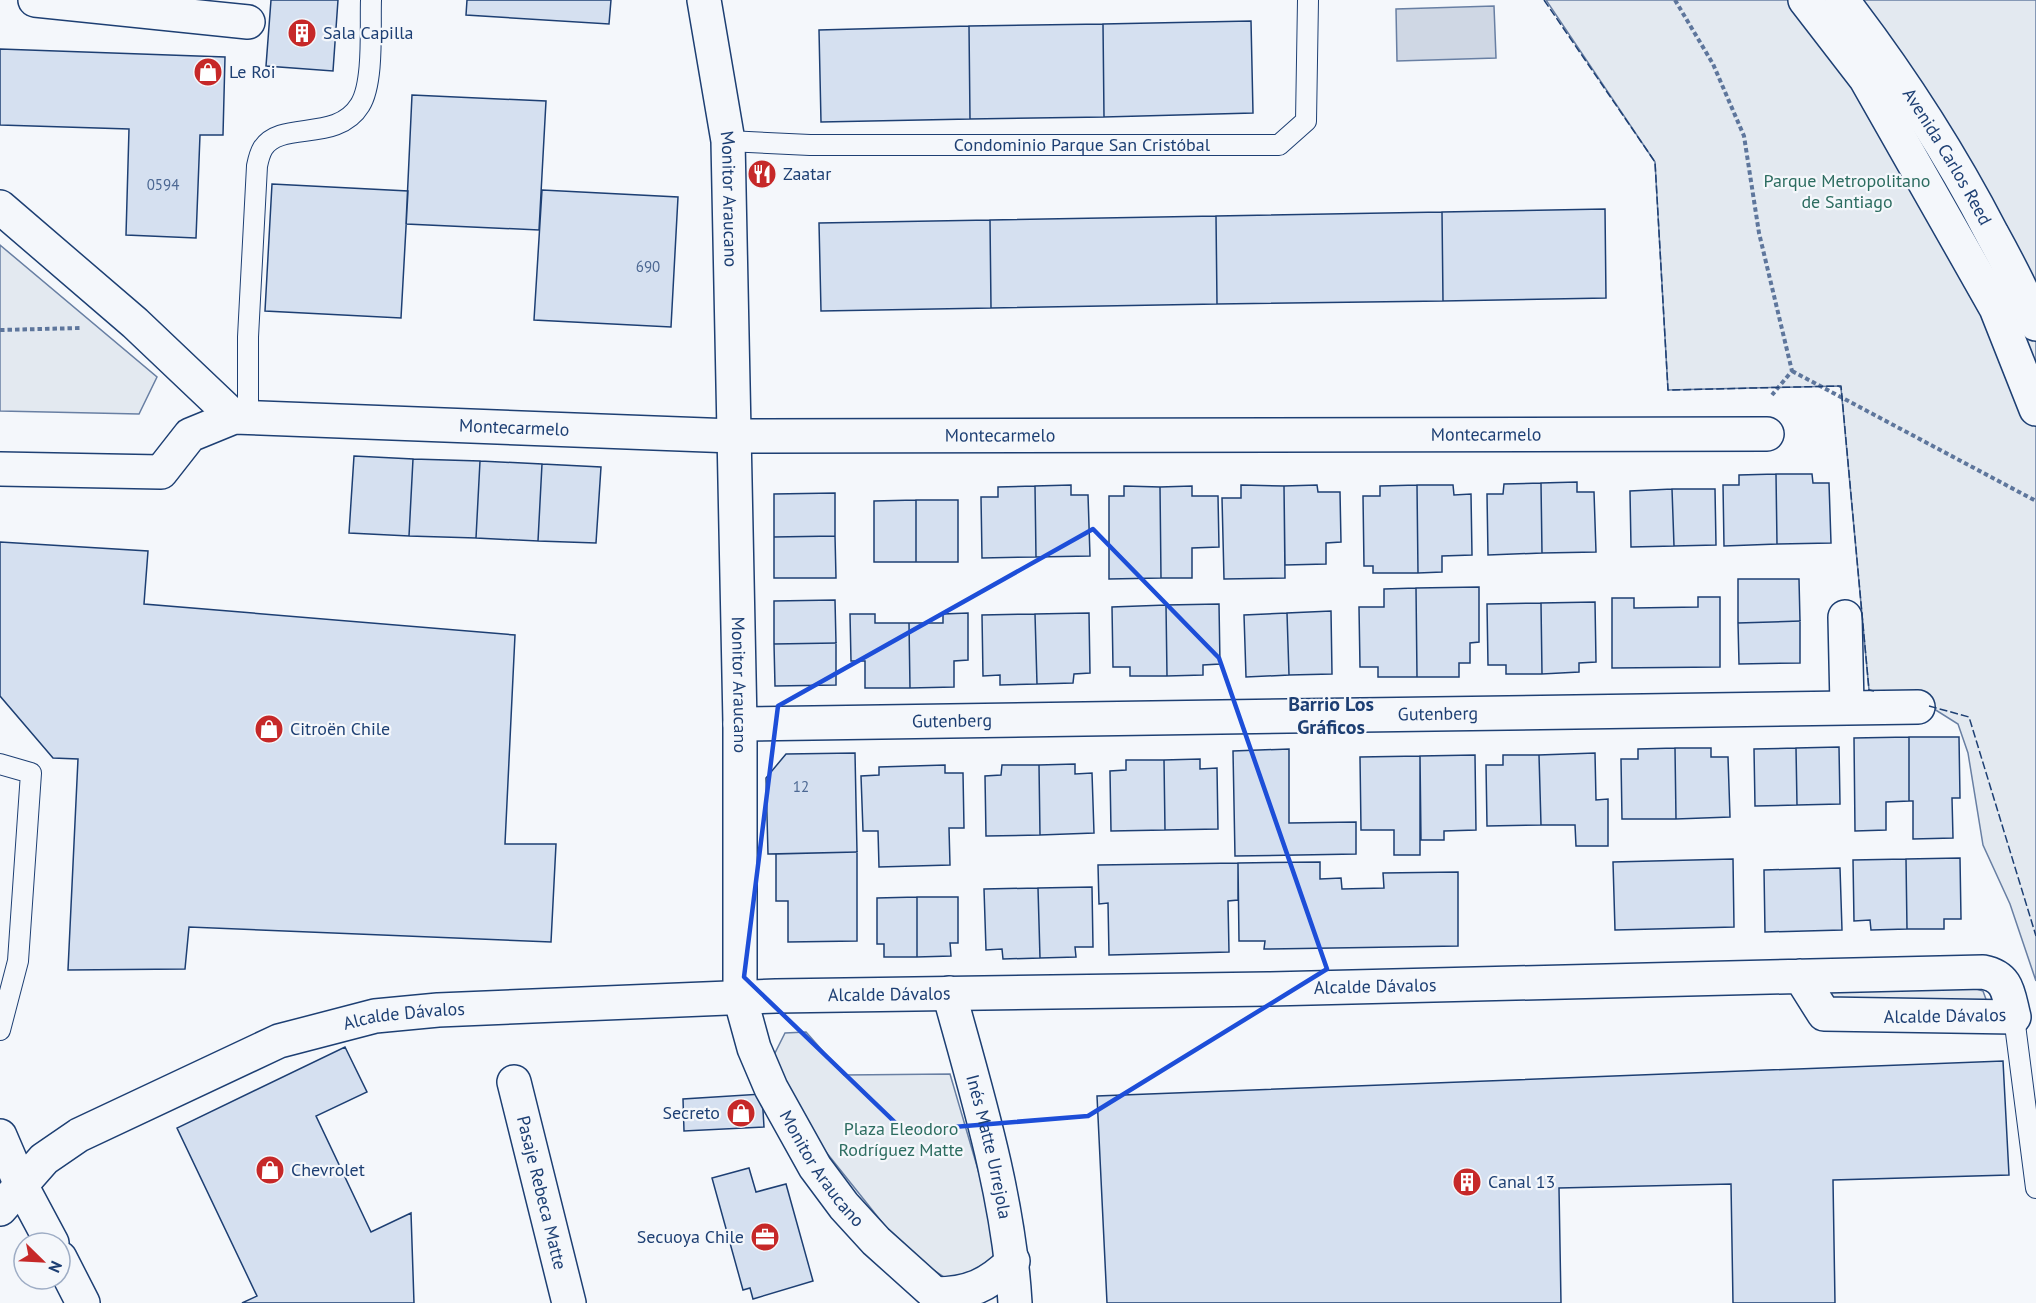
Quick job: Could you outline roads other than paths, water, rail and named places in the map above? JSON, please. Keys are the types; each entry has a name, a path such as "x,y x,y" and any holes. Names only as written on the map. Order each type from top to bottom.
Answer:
{"street":[{"path":"36,0 248,22"},
{"name":"Monitor Araucano","path":"704,0 728,141 740,724 740,997 754,1048 771,1088 815,1167 844,1206 876,1241 940,1299"},
{"path":"1805,0 1866,79 1990,297 2036,409"},
{"name":"Avenida Carlos Reed","path":"1842,0 1880,50 1960,171 2026,298 2036,324"},
{"path":"0,207 241,417"},
{"name":"Montecarmelo","path":"0,469 161,472 190,435 241,417 733,436 1767,434"},
{"path":"1845,617 1847,706"},
{"name":"Gutenberg","path":"740,724 1918,706"},
{"name":"Alcalde Dávalos","path":"0,1209 44,1159 79,1135 279,1041 375,1016 438,1010 740,997 1268,989 1800,976 1983,972 1996,974 2004,981 2014,1017 1842,1017 1824,1014 1800,976"},
{"name":"Inés Matte Urrejola","path":"949,993 984,1119 1013,1261 1015,1303"},
{"name":"Pasaje Rebeca Matte","path":"514,1082 569,1303"},
{"path":"0,1136 21,1185 46,1231"},
{"path":"940,1299 976,1289 996,1278 1013,1261"},
{"path":"72,1281 83,1303"}],"lane":[{"path":"241,417 248,337 257,166 262,149 274,137 344,123 360,105 366,89 371,0"},
{"name":"Condominio Parque San Cristóbal","path":"728,141 810,145 1279,145 1306,121 1308,0"},
{"path":"0,764 31,773 18,961 0,1030"},
{"path":"2014,1017 2036,1188"}],"place":[{"name":"Sala Capilla","path":"302,33"},
{"name":"Le Roi","path":"208,72"},
{"name":"Zaatar","path":"762,174"},
{"name":"Citroën Chile","path":"269,729"},
{"name":"Secreto","path":"741,1113"},
{"name":"Chevrolet","path":"270,1170"},
{"name":"Canal 13","path":"1467,1182"},
{"name":"Secuoya Chile","path":"765,1237"}],"district":[{"name":"Barrio Los Gráficos","path":"1331,716"}],"park label":[{"name":"Parque Metropolitano de Santiago","path":"1847,192"},
{"name":"Plaza Eleodoro Rodríguez Matte","path":"901,1139"}]}
